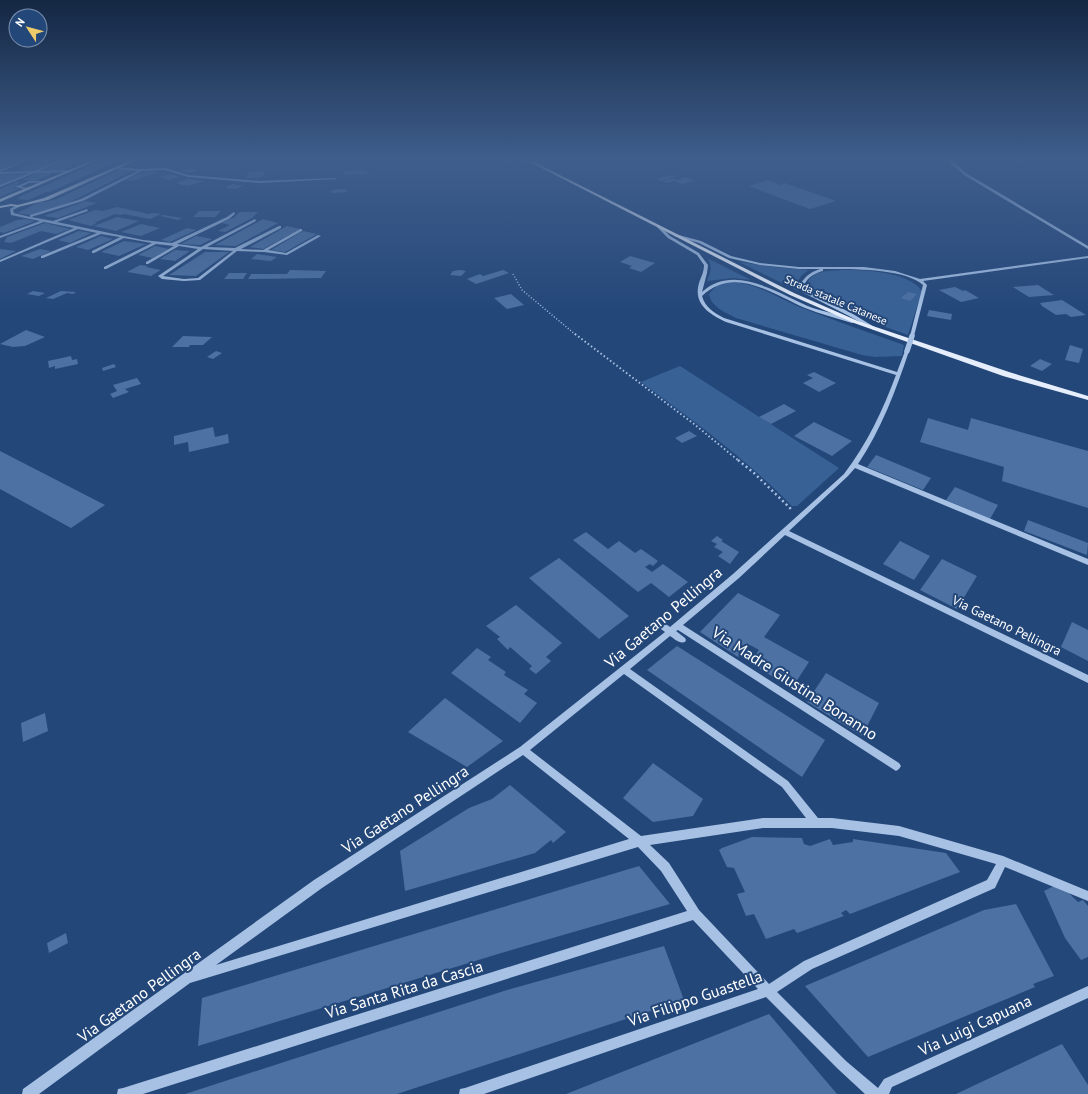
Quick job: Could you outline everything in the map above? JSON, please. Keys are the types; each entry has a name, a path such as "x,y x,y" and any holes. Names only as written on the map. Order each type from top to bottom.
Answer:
{"main road":[{"name":"Strada statale Catanese","path":"627,210 792,294 856,322 1006,374 1088,398"}],"street":[{"path":"11,210 12,214"},
{"path":"29,217 51,210"},
{"path":"54,222 87,210"},
{"path":"1025,210 1088,248"},
{"path":"172,245 228,218 234,213"},
{"path":"7,216 12,214 77,228 177,246 237,249 287,254 319,236"},
{"path":"0,237 45,220"},
{"path":"255,220 202,248 160,276 162,278 184,280 199,279 237,249 280,227"},
{"path":"658,226 669,237 698,254 706,265 705,276 700,286 700,296 704,306 710,312 728,321 899,374"},
{"path":"0,261 77,228"},
{"path":"264,251 300,230"},
{"path":"42,257 100,232"},
{"path":"675,235 700,242 730,257 760,264 799,268 877,269 920,280 1088,257"},
{"path":"93,252 125,237"},
{"path":"105,268 155,243"},
{"path":"147,263 177,246"},
{"path":"832,268 819,270 805,279 802,285 804,291 851,314 876,330"},
{"name":"Via Gaetano Pellingra","path":"28,1094 318,884 523,750 670,632 736,576 854,466 867,445 899,374 912,336 924,293 925,285 920,280"},
{"path":"700,296 714,285 724,282 742,282 765,288 808,308 856,322"},
{"path":"854,466 1088,562"},
{"name":"Via Gaetano Pellingra","path":"784,532 1088,679"},
{"path":"657,622 682,640"},
{"name":"Via Madre Giustina Bonanno","path":"677,625 896,766"},
{"path":"624,669 785,784 816,823"},
{"path":"523,750 640,841 665,867 695,914 768,991 842,1065 875,1094"},
{"path":"185,980 640,841 763,823 832,823 899,831 1003,861 1088,896"},
{"name":"Via Filippo Guastella","path":"464,1094 768,991 808,965 991,884 1003,861"},
{"name":"Via Santa Rita da Cascia","path":"123,1094 695,914"},
{"name":"Via Luigi Capuana","path":"882,1094 888,1083 1088,992"}],"path":[{"path":"513,274 522,290 560,322 694,424 754,473 799,518"}],"shaded area":[{"path":"708,259 751,280 733,278 707,281 711,268"},
{"path":"739,262 772,267 809,270 800,278 798,283 800,290 798,291"},
{"path":"861,270 884,273 907,279 915,284 922,291 908,335 880,325 861,314 811,291 808,282 814,275 827,271"},
{"path":"724,283 745,284 764,290 802,308 904,345 902,356 875,357 862,355 736,318 719,309 710,299 709,294 716,286"},
{"path":"680,366 839,468 797,506 792,506 738,456 641,382"}],"building":[{"path":"23,210 47,210 30,215 17,213"},
{"path":"61,210 79,210 58,218 44,216"},
{"path":"95,210 131,210 149,214 161,214 150,219 124,214 115,214 94,223 97,223 91,226 68,220"},
{"path":"199,211 221,211 215,217 193,217"},
{"path":"240,212 258,212 252,218 225,232 218,231 230,225 222,223 233,218"},
{"path":"163,215 182,218 178,220 160,216"},
{"path":"117,217 139,221 116,231 94,226"},
{"path":"26,219 35,221 4,233 0,232 0,227 17,220"},
{"path":"263,219 278,223 236,246 215,245"},
{"path":"45,223 70,229 56,234 41,231 11,243 4,242 7,237"},
{"path":"141,224 160,228 141,236 121,232"},
{"path":"287,226 300,229 263,249 250,247"},
{"path":"187,228 196,230 170,242 161,240"},
{"path":"79,231 91,233 70,243 58,240"},
{"path":"303,231 317,234 285,252 271,250"},
{"path":"101,236 113,239 88,250 76,247"},
{"path":"196,236 212,239 200,245 181,244"},
{"path":"124,241 146,244 119,256 101,252"},
{"path":"155,246 169,249 152,258 138,255"},
{"path":"0,249 16,251 0,259"},
{"path":"40,249 51,251 33,259 21,256"},
{"path":"175,250 190,251 175,261 160,259"},
{"path":"205,252 229,252 196,276 169,275"},
{"path":"257,254 277,257 271,261 251,259"},
{"path":"630,256 655,263 641,272 629,268 632,266 620,262"},
{"path":"140,265 161,270 151,276 127,272"},
{"path":"290,270 326,271 321,278 248,279 251,274 287,274"},
{"path":"503,270 509,273 476,284 467,279 480,274 483,276"},
{"path":"453,271 466,271 461,276 450,275"},
{"path":"229,273 247,273 243,279 224,279"},
{"path":"1038,285 1054,295 1029,297 1013,287"},
{"path":"955,287 963,291 965,290 979,298 961,302 939,290"},
{"path":"33,291 45,293 39,296 27,294"},
{"path":"61,291 76,292 73,294 67,293 53,299 46,298"},
{"path":"908,292 917,294 910,301 901,298"},
{"path":"511,294 524,305 507,309 494,298"},
{"path":"1062,300 1086,315 1071,317 1066,314 1056,315 1040,303"},
{"path":"929,310 952,314 951,320 927,316"},
{"path":"26,330 45,337 25,346 13,347 0,344"},
{"path":"183,336 212,337 203,345 172,347"},
{"path":"1070,345 1083,349 1079,363 1065,360"},
{"path":"216,351 222,353 213,359 207,357"},
{"path":"71,356 72,360 77,359 78,364 55,369 55,366 49,368 48,361"},
{"path":"1040,359 1052,364 1042,371 1030,366"},
{"path":"114,364 116,367 103,371 102,368"},
{"path":"814,372 836,383 819,392 803,383 813,378 807,375"},
{"path":"137,378 141,384 125,389 129,392 113,398 110,394 117,391 113,385"},
{"path":"784,404 796,411 771,424 759,417"},
{"path":"928,418 968,430 971,418 1088,451 1088,508 1002,481 1004,467 920,442"},
{"path":"814,422 852,441 832,456 794,436"},
{"path":"213,427 215,437 228,434 229,443 189,452 188,442 174,445 174,436"},
{"path":"689,431 697,436 682,443 675,438"},
{"path":"0,451 105,505 71,528 0,489"},
{"path":"876,455 931,478 923,490 867,467"},
{"path":"955,487 998,505 990,519 946,500"},
{"path":"1028,520 1088,543 1087,555 1024,531"},
{"path":"586,532 608,549 619,541 635,553 641,549 658,561 653,566 650,564 645,567 652,572 663,564 688,582 669,597 651,583 638,592 573,540"},
{"path":"717,536 723,540 721,541 739,552 730,564 718,556 723,552 714,547 717,544 711,541"},
{"path":"900,541 930,556 914,580 883,564"},
{"path":"559,558 629,616 599,639 529,578"},
{"path":"942,559 977,576 957,609 920,590"},
{"path":"738,593 780,615 764,637 809,662 792,688 750,663 759,650 750,645 738,657 700,632"},
{"path":"516,605 562,643 546,657 551,661 536,674 529,669 532,666 510,647 508,650 497,639 500,637 486,626"},
{"path":"1072,622 1088,630 1088,661 1061,647"},
{"path":"677,646 825,740 802,777 647,670"},
{"path":"477,648 491,657 488,660 506,672 504,675 528,690 524,694 537,703 520,723 451,673"},
{"path":"826,673 879,703 862,736 807,702"},
{"path":"445,698 503,741 467,767 408,732"},
{"path":"45,713 48,731 23,742 21,723"},
{"path":"653,763 703,799 693,816 653,822 623,798"},
{"path":"510,785 566,832 553,843 551,840 535,853 405,891 400,851 469,808 492,799"},
{"path":"752,837 802,838 804,844 810,846 830,839 833,845 853,842 853,839 946,853 960,872 850,914 846,910 841,913 844,916 797,933 794,929 766,939 754,914 746,916 737,894 745,892 734,868 727,867 719,850"},
{"path":"639,866 670,904 498,954 198,1046 202,998"},
{"path":"1054,886 1068,892 1078,902 1083,900 1088,906 1088,957 1081,960 1065,938 1044,891"},
{"path":"1016,904 1054,976 1033,984 1035,987 868,1057 805,986 984,910"},
{"path":"66,933 68,943 49,953 47,943"},
{"path":"664,946 684,1000 397,1094 185,1094 507,990"},
{"path":"769,1014 837,1094 566,1094 670,1053"},
{"path":"1062,1044 1088,1085 1088,1094 956,1094"}]}
